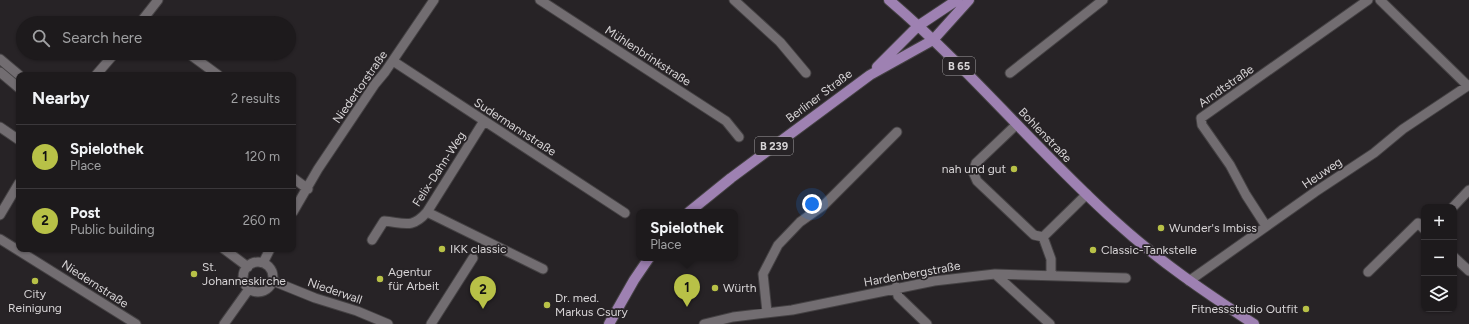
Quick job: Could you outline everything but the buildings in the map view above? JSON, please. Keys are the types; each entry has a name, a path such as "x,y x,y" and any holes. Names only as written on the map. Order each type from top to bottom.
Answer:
{"main road":[{"name":"Bohlenstraße","path":"889,0 933,40 1086,194 1152,253 1189,281"},
{"name":"Berliner Straße","path":"870,75 918,26 957,0"},
{"name":"Berliner Straße","path":"693,209 731,178 870,75 933,40 969,0"},
{"path":"609,324 634,280 648,261"},
{"name":"B 65","path":"1189,281 1254,324"}],"street":[{"name":"Niedertorstraße","path":"296,207 308,189 318,169 434,0"},
{"name":"Mühlenbrinkstraße","path":"540,0 726,121 739,137"},
{"path":"734,0 780,42 806,74"},
{"path":"1010,73 1104,0"},
{"name":"Arndtstraße","path":"1266,226 1246,195 1230,165 1202,125 1201,118 1368,0"},
{"path":"1380,0 1469,86"},
{"path":"146,16 152,2"},
{"path":"0,59 16,72"},
{"path":"99,72 109,60"},
{"path":"198,60 214,72"},
{"name":"Sudermannstraße","path":"393,61 625,213"},
{"path":"0,72 16,85"},
{"name":"Heuweg","path":"1189,281 1266,226 1374,153 1403,129 1469,86"},
{"name":"Felix-Dahn-Weg","path":"372,240 384,221 412,224 419,221 427,212 484,122"},
{"path":"1017,124 976,164 972,172 977,181 1034,235 1043,237"},
{"path":"0,127 16,138"},
{"path":"767,312 763,274 778,245 800,222 824,205 897,132"},
{"path":"296,180 308,189"},
{"path":"0,215 16,188"},
{"path":"1456,204 1469,190"},
{"path":"1043,237 1086,194"},
{"path":"427,212 543,269"},
{"path":"1368,272 1418,223 1421,226"},
{"path":"1043,237 1051,259 1051,274"},
{"name":"Niedernstraße","path":"0,239 16,249"},
{"name":"Niedernstraße","path":"21,252 136,324"},
{"path":"228,252 248,267"},
{"path":"263,264 269,252"},
{"path":"431,324 473,258"},
{"path":"1457,260 1469,271"},
{"path":"254,263 263,264 272,271 273,281 268,289 262,292 255,292 249,289 243,277 248,267 254,263"},
{"path":"995,274 1050,324"},
{"name":"Hardenbergstraße","path":"704,324 767,312 792,310 896,287 995,274 1051,274 1126,278"},
{"name":"Niederwall","path":"273,281 314,298 357,311 388,324"},
{"path":"896,287 898,296 924,323"},
{"path":"224,324 249,289"}],"place":[{"name":"nah und gut","path":"1014,169"},
{"name":"Wunder's Imbiss","path":"1161,228"},
{"name":"IKK classic","path":"442,249"},
{"name":"Classic-Tankstelle","path":"1093,250"},
{"name":"St. Johanneskirche","path":"194,274"},
{"name":"Agentur für Arbeit","path":"380,279"},
{"name":"City Reinigung","path":"35,281"},
{"name":"Würth","path":"715,288"},
{"name":"Dr. med. Markus Csury","path":"547,305"},
{"name":"Spielothek","path":"687,307"},
{"name":"Post","path":"483,309"},
{"name":"Fitnessstudio Outfit","path":"1306,309"}]}
